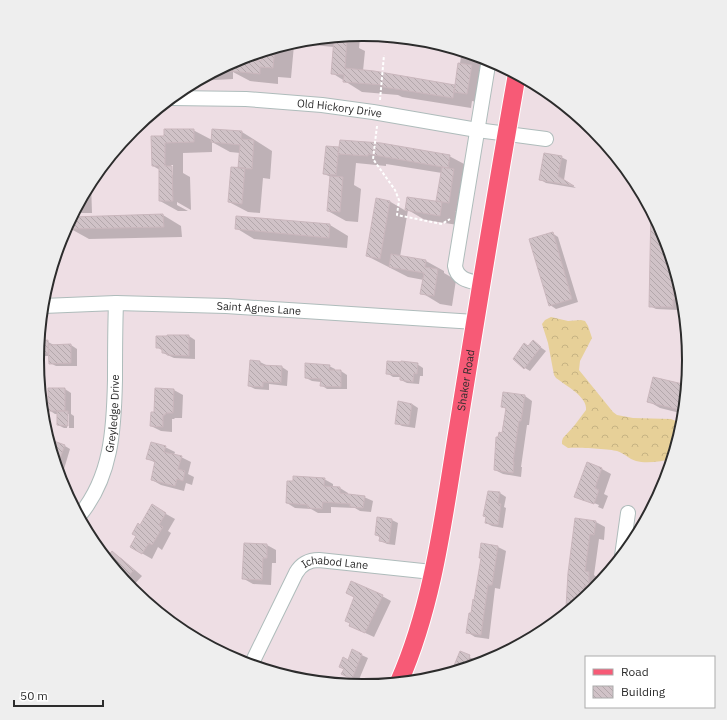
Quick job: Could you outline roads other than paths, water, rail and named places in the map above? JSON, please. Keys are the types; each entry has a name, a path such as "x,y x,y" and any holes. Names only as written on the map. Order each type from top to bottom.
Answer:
{"main road":[{"name":"Shaker Road","path":"401,676 419,628 443,517 516,80"}],"street":[{"path":"482,284 461,278 457,273 455,266 488,66"},
{"name":"Old Hickory Drive","path":"182,98 270,100 322,105 477,130 546,139"},
{"name":"Saint Agnes Lane","path":"49,306 116,303 267,308 475,322"},
{"name":"Greyledge Drive","path":"83,511 99,483 111,446 114,412 116,303"},
{"path":"624,545 628,513"},
{"name":"Ichabod Lane","path":"254,659 296,573 305,563 312,560 319,560 432,572"}]}
